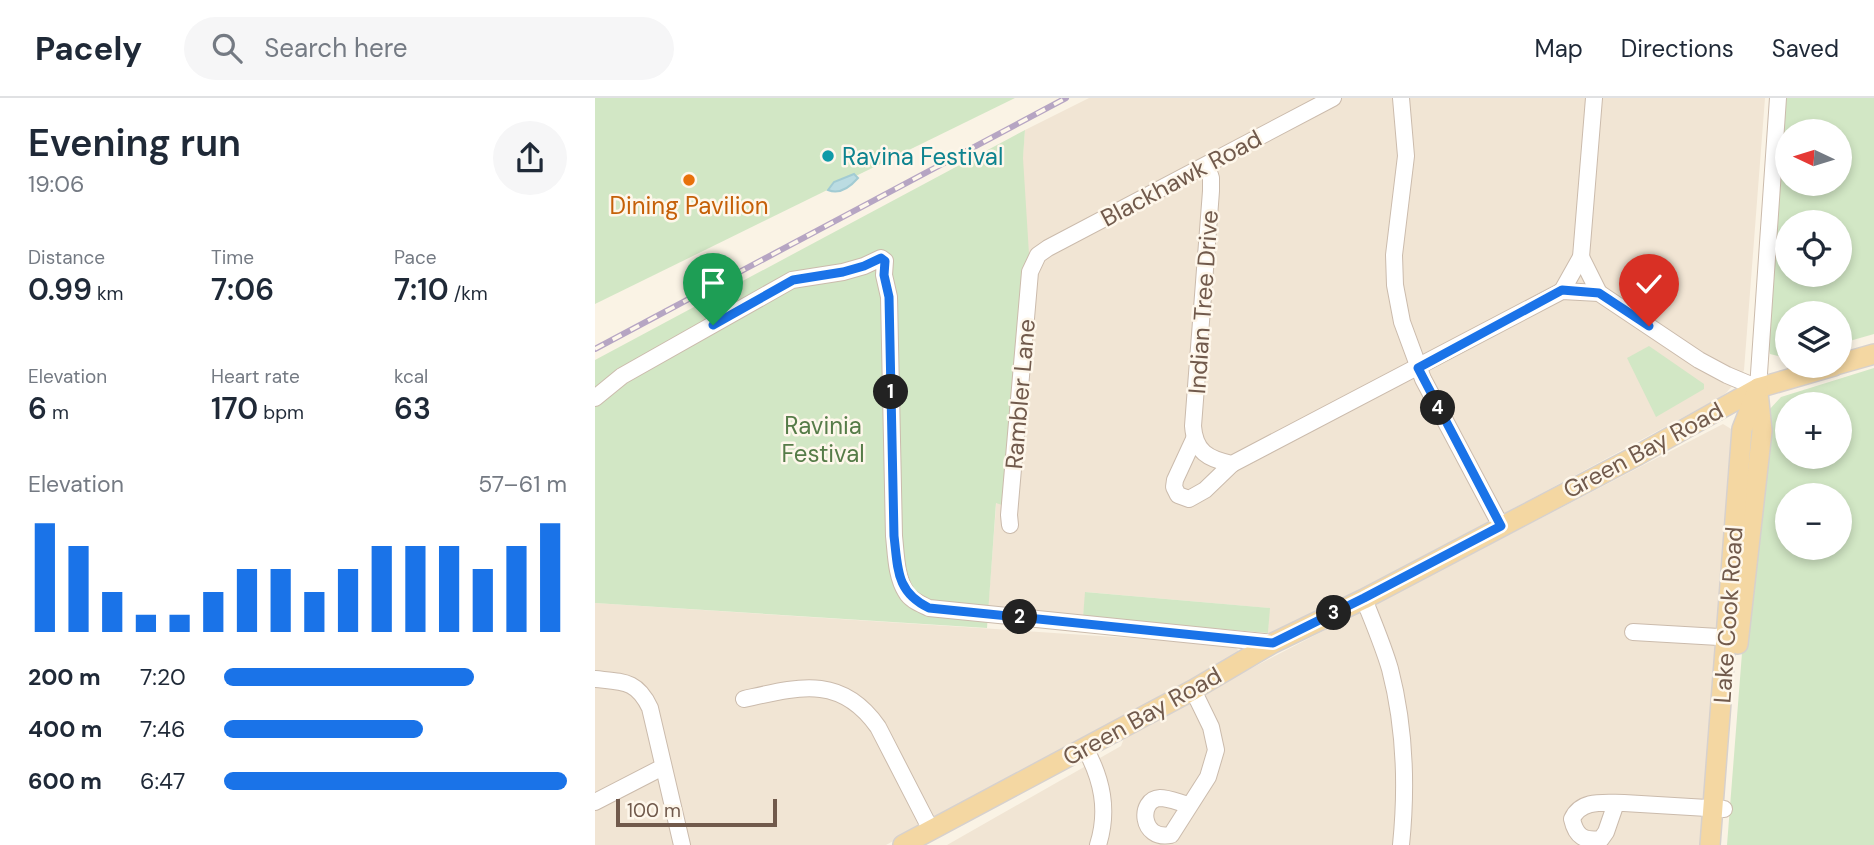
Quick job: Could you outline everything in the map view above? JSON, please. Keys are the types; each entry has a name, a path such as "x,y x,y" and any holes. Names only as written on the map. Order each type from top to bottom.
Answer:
{"main road":[{"path":"1852,360 1874,354"},
{"name":"Green Bay Road","path":"903,845 1193,690 1273,643 1638,455 1758,388 1793,378"},
{"name":"Lake Cook Road","path":"1722,845 1719,809 1732,638 1742,429 1758,388"},
{"name":"Lake Cook Road","path":"1710,845 1719,809"}],"street":[{"name":"Blackhawk Road","path":"1033,263 1048,248 1333,98"},
{"path":"1401,98 1406,156 1396,224 1395,285 1402,322 1418,368 1501,526"},
{"path":"1594,98 1581,257 1562,290 1599,293 1699,359 1758,388"},
{"name":"Lake Cook Road","path":"1758,388 1778,98"},
{"name":"Indian Tree Drive","path":"1207,166 1211,191 1194,439 1174,486 1178,495 1186,498 1193,498 1205,490 1232,464 1562,290"},
{"path":"1581,257 1599,293"},
{"path":"595,398 622,376 793,280 843,272 881,258 885,261 884,275 889,297 894,536 898,568 906,592 918,603 929,608 1273,643"},
{"name":"Rambler Lane","path":"1010,526 1033,263"},
{"path":"1194,439 1203,453 1215,460 1232,464"},
{"path":"1364,598 1389,668 1402,734 1405,793 1401,845"},
{"path":"1633,632 1732,638"},
{"path":"595,679 632,685 643,693 650,708 682,845"},
{"path":"744,699 812,687 838,692 854,701 870,715 878,727 931,830"},
{"path":"1189,805 1208,778 1216,750 1211,727 1193,690"},
{"path":"1085,748 1101,785 1104,803 1104,822 1098,845"},
{"path":"595,802 663,768"},
{"path":"1615,803 1719,809"}],"shaded area":[{"path":"1089,98 1765,98 1744,370 1719,398 1285,631 1268,633 1269,608 1086,592 1083,617 988,610 1025,130"},
{"path":"1723,424 1736,432 1707,845 947,845 1121,746 1126,733"},
{"path":"595,603 1223,644 1233,645 1239,651 1236,656 886,845 595,845"}],"green space":[{"path":"595,98 1015,98 595,304"},
{"path":"1783,98 1874,98 1874,334 1852,340 1852,301 1775,301 1775,355 1770,354 1775,241 1775,287 1852,287 1852,210 1777,210 1778,196 1852,196 1852,119 1782,119"},
{"name":"Ravinia Festival","path":"1025,130 1023,158 1029,254 1005,506 996,503 987,628 595,603 595,360"},
{"path":"1649,346 1704,384 1704,389 1656,417 1627,358"},
{"path":"1874,368 1874,845 1727,845 1747,589 1769,410 1775,404 1775,469 1852,469 1852,392 1797,392 1842,378 1852,378 1852,375"},
{"path":"1085,592 1270,608 1268,633 1083,617"}],"water":[{"path":"854,174 858,178 849,187 841,191 828,190 834,182"}],"railway":[{"path":"595,349 1066,98"}],"place":[{"name":"Ravina Festival","path":"828,156"},
{"name":"Dining Pavilion","path":"689,180"}],"route":[{"path":"713,325 793,280 843,272 881,258 885,261 884,275 889,297 894,536 898,568 906,592 918,603 929,608 1273,643 1501,526 1418,368 1562,290 1599,293 1649,326"}]}
